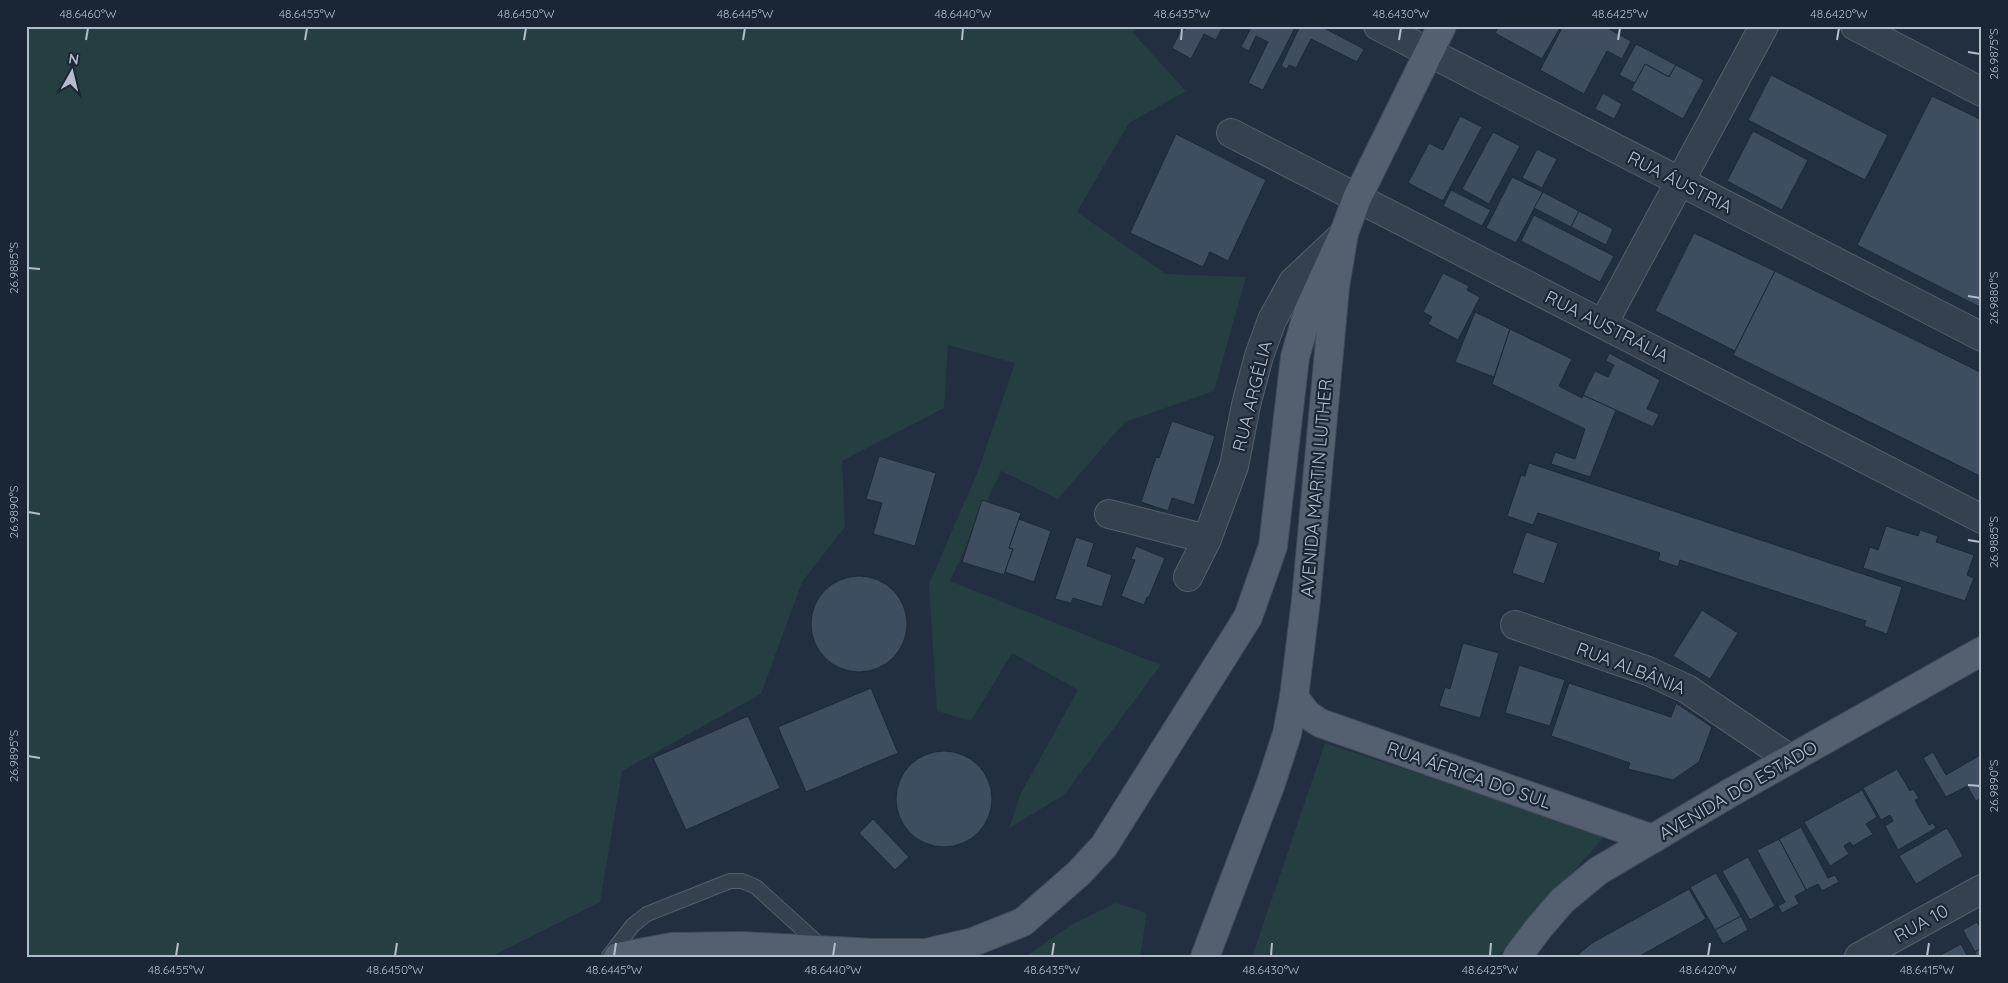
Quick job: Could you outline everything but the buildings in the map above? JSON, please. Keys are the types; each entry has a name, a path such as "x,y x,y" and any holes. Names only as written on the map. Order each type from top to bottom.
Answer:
{"main road":[{"name":"AVENIDA MARTIN LUTHER","path":"1205,957 1270,786 1286,734 1294,697 1306,600 1335,287 1344,233 1357,198 1442,26"},
{"path":"618,957 672,946 742,946 873,953 926,953 973,942 1023,922 1079,873 1104,846 1248,617 1273,546 1295,357 1308,312 1344,233"},
{"name":"AVENIDA DO ESTADO","path":"1517,957 1538,928 1562,901 1598,872 1790,759 1982,651"},
{"name":"RUA ÁFRICA DO SUL","path":"1294,697 1307,714 1320,723 1653,839"}],"street":[{"name":"RUA ÁUSTRIA","path":"1378,26 1982,337"},
{"path":"1603,324 1764,26"},
{"path":"1854,26 1982,92"},
{"name":"RUA AUSTRÁLIA","path":"1231,133 1982,519"},
{"name":"RUA ARGÉLIA","path":"1188,577 1207,540 1234,466 1246,405 1259,356 1272,320 1293,282 1344,233"},
{"path":"1109,514 1207,540"},
{"name":"RUA ALBÂNIA","path":"1515,625 1648,671 1687,689 1790,759"},
{"name":"RUA 10","path":"1859,957 1982,889"}],"lane":[{"path":"608,957 633,925 647,914 730,881 742,881 756,887 825,950"}],"green space":[{"path":"26,26 1138,26 1133,33 1186,91 1129,123 1077,212 1166,274 1246,277 1214,391 1125,422 1058,499 1001,471 950,581 1161,665 1064,795 1009,828 1021,793 1078,690 1012,653 971,721 937,711 929,584 978,471 1015,363 948,345 944,408 842,461 845,527 802,582 761,694 622,771 600,902 490,957 26,957"},
{"path":"1325,743 1606,835 1497,957 1252,957"},
{"path":"1116,903 1147,913 1140,957 1025,957 1071,925"}]}
